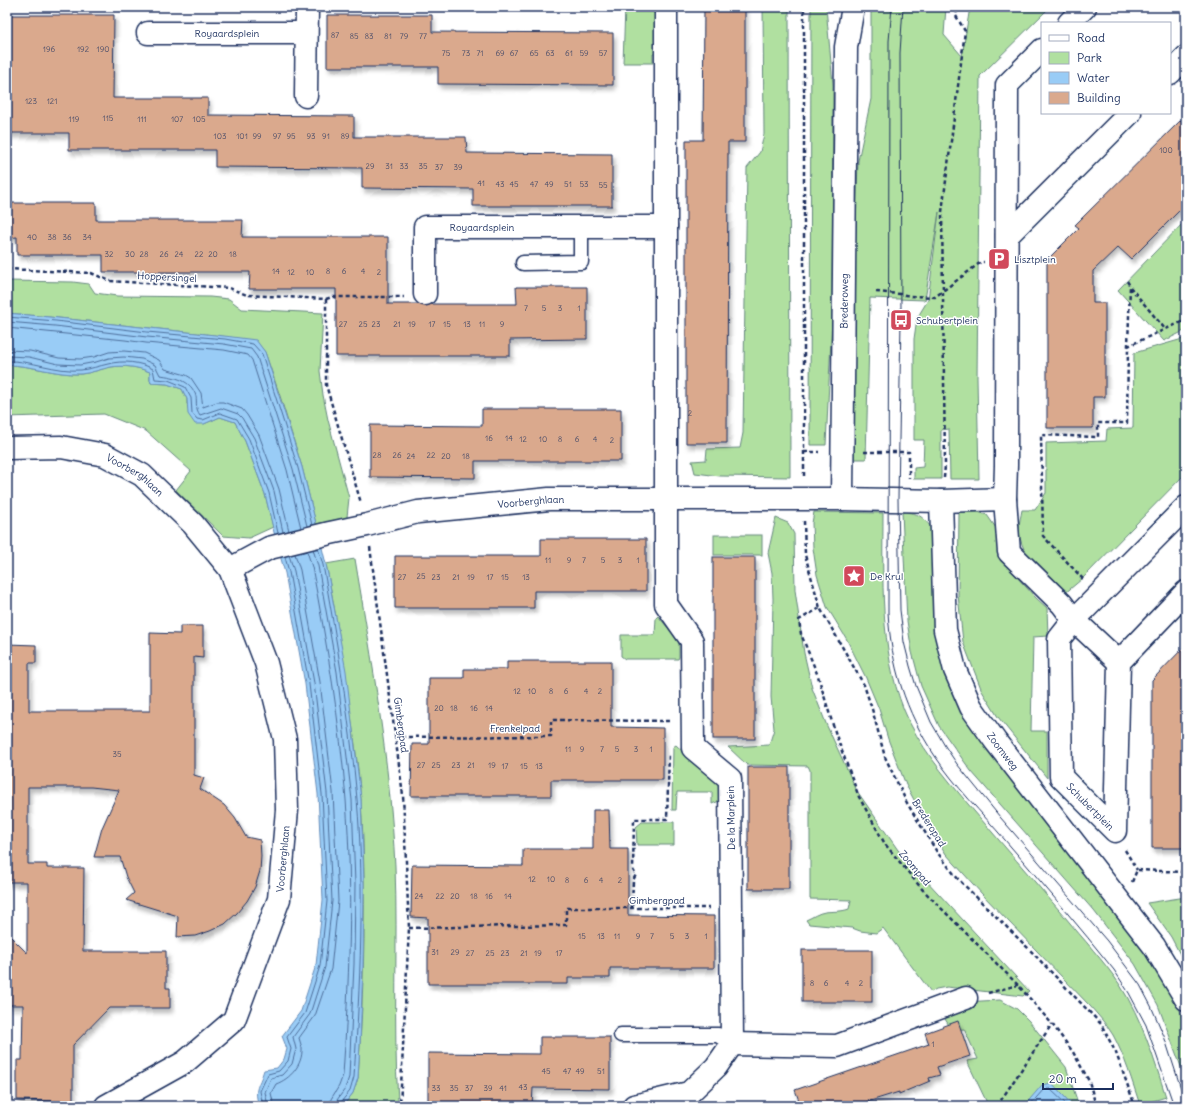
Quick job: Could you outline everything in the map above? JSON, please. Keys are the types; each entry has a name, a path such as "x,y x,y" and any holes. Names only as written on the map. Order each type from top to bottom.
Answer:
{"street":[{"path":"306,96 307,7"},
{"path":"666,7 666,499"},
{"name":"Brederoweg","path":"838,7 846,47"},
{"name":"Brederoweg","path":"842,498 846,47 853,7"},
{"path":"1070,22 1085,7"},
{"name":"Royaardsplein","path":"148,33 306,33"},
{"path":"1041,51 1007,85 1007,262 1004,499 1009,552 1062,604 1074,620 1119,662 1186,592"},
{"path":"1171,72 1186,57"},
{"path":"1007,236 1129,114"},
{"name":"Royaardsplein","path":"425,294 425,227 666,227"},
{"name":"Voorberghlaan","path":"7,448 61,446 105,454 142,475 193,524 230,569 266,663 285,739 288,810 279,899 234,1020 185,1062 106,1106"},
{"path":"842,498 904,492 941,501 1004,499"},
{"name":"Voorberghlaan","path":"230,569 269,548 418,512 549,498 842,498"},
{"name":"De la Marplein","path":"666,499 666,604 692,641 692,748 730,779 732,1044"},
{"name":"Zoomweg","path":"941,501 945,630 955,670 971,706 996,742 1154,946 1186,999"},
{"name":"Schubertplein","path":"1119,662 1115,831 1061,777 1059,639 1074,620 1099,594 1186,507"},
{"path":"634,1106 689,1094 716,1067 732,1044 837,1046 966,998"}],"lane":[{"path":"523,263 581,262 581,227"},
{"path":"621,1035 718,1035 732,1044"}],"path":[{"path":"804,7 804,499"},
{"path":"941,501 945,465 942,212 965,30 956,16 957,7"},
{"path":"876,292 935,297 981,262 1007,262"},
{"name":"Hoppersingel","path":"7,269 92,272 110,282 229,288 247,295 326,300 332,297 424,297 425,294"},
{"path":"1127,281 1165,328"},
{"path":"1099,594 1082,579 1043,536 1041,435 1098,437 1098,423 1126,423 1130,286"},
{"path":"326,300 326,385 367,525"},
{"path":"1128,346 1165,328 1186,320"},
{"path":"804,452 909,452 904,492"},
{"name":"Brederopad","path":"804,499 805,555 820,608 827,623 864,685 885,757 907,803 937,852 958,878 1101,1024 1116,1053 1135,1106"},
{"name":"Gimbergpad","path":"367,525 403,796 409,928 400,1106"},
{"name":"Zoompad","path":"820,608 799,620 801,634 818,676 836,735 858,796 885,844 922,889 1018,985 1052,1024 1073,1052 1089,1081 1096,1106"},
{"name":"Frenkelpad","path":"394,737 551,736 551,720 692,721"},
{"path":"670,721 670,729"},
{"path":"632,907 632,880 636,876 633,870 634,819 667,819 669,751"},
{"path":"1123,905 1137,870 1186,872"},
{"name":"Gimbergpad","path":"409,928 566,925 566,908 731,908"},
{"path":"966,998 1018,985"},
{"path":"997,1106 1052,1024"}],"green space":[{"path":"625,7 658,7 658,54 653,54 653,63 623,63"},
{"path":"763,7 789,7 790,477 720,476 695,473 692,461 706,460 707,449 740,448 743,433 747,168 760,152 764,134"},
{"path":"811,7 826,7 833,85 832,318 826,445 810,445"},
{"path":"871,7 946,7 944,35 962,56 970,7 1050,7 980,76 977,378 979,479 950,479 949,429 941,430 941,479 914,479 914,468 923,467 924,440 914,440 914,339 917,318 928,300 939,212 925,300 870,298 866,459 849,459 858,161 871,99"},
{"path":"1186,220 1186,330 1164,341 1118,290"},
{"path":"7,281 73,282 89,284 95,293 117,296 210,297 229,299 242,309 323,313 320,371 328,420 349,498 347,517 340,523 317,528 302,467 280,396 265,352 256,341 7,313"},
{"path":"1186,338 1186,473 1082,579 1064,594 1028,557 1020,538 1019,526 1022,510 1035,510 1046,493 1046,443 1106,441 1107,429 1133,428 1134,353"},
{"path":"7,365 16,365 71,374 81,374 111,367 131,367 150,372 151,383 167,384 182,389 187,399 187,404 204,424 220,417 235,422 245,441 265,494 273,527 249,538 223,536 176,490 191,471 146,431 104,414 7,417"},
{"path":"814,512 883,513 883,588 886,638 896,686 910,723 932,759 950,782 1093,950 1120,985 1141,1025 1166,1097 1140,1105 1121,1052 1113,1035 1105,1024 1090,1006 982,894 946,854 926,822 906,785 888,739 879,709 866,678 846,638 827,607 817,575 813,548 812,523"},
{"path":"902,512 917,514 932,528 937,635 1118,916 1151,960 1177,1001 1186,1029 1186,1080 1158,1005 1135,964 1094,911 971,771 939,726 921,686 912,652 907,621"},
{"path":"959,512 978,512 987,515 996,528 998,550 1006,565 1047,608 1048,636 1033,637 1031,731 1047,731 1047,778 998,717 982,691 963,642 958,595"},
{"path":"776,518 788,523 794,534 795,590 804,653 812,688 827,726 857,791 898,850 1029,991 1023,996 947,987 936,989 931,992 883,928 876,933 860,931 852,928 809,924 806,920 818,914 849,909 851,900 810,899 810,770 808,766 747,765 728,747 769,745 774,729 771,697 773,599 772,573 768,553"},
{"path":"714,535 762,535 762,555 714,555"},
{"path":"355,559 380,712 393,827 396,895 396,1043 398,1102 392,1106 343,1106 353,1093 358,1078 364,939 363,835 360,786 353,729 340,640 326,564"},
{"path":"658,616 679,641 678,659 625,659 621,656 621,635 655,635 656,618"},
{"path":"676,745 720,786 719,801 712,804 712,792 677,792 676,810 672,810 673,747"},
{"path":"642,822 674,822 674,845 637,845 636,827"},
{"path":"1186,897 1186,966 1171,937 1147,903"},
{"path":"1000,1000 1017,1009 1029,1021 1066,1067 1079,1106 1073,1106 1051,1083 1024,1106 985,1106 988,1105 967,1061 978,1059 964,1029 952,1030 938,1008 946,1003"}],"water":[{"path":"7,313 256,340 265,352 302,467 326,564 346,671 361,799 364,884 360,1044 358,1078 353,1093 343,1106 259,1106 257,1100 257,1088 264,1070 277,1068 284,1059 287,1049 282,1036 301,1011 316,965 323,900 318,794 305,684 285,573 265,494 245,441 235,422 220,417 204,424 195,424 188,414 187,399 182,389 167,384 151,383 150,372 145,370 116,366 81,374 71,374 16,365 7,365"},
{"path":"1052,1083 1073,1106 1024,1106 1042,1085"}],"building":[{"path":"704,7 745,7 745,142 728,142 727,443 686,443 686,140 703,140"},
{"path":"7,15 114,15 113,98 208,98 208,115 354,116 354,137 466,137 467,153 612,154 612,206 473,206 473,189 362,188 362,168 215,167 215,150 69,150 69,133 7,133"},
{"path":"327,15 432,15 432,32 613,33 613,85 438,84 438,67 327,67"},
{"path":"1186,115 1186,204 1131,259 1118,247 1093,271 1093,303 1105,303 1105,397 1093,397 1093,428 1047,428 1047,260 1079,228 1075,225"},
{"path":"7,203 96,203 96,220 243,220 242,237 388,237 388,304 418,304 425,306 432,304 517,304 516,287 587,287 587,339 510,340 510,356 336,356 336,289 249,289 250,272 103,272 103,255 17,255 17,237 7,238"},
{"path":"482,409 621,409 621,461 475,461 475,478 370,477 370,425 482,426"},
{"path":"541,539 646,539 646,591 534,591 534,608 395,608 395,556 541,556"},
{"path":"713,557 755,557 755,739 713,739"},
{"path":"180,626 203,626 203,658 194,657 194,775 204,778 200,789 224,805 235,818 246,837 260,840 260,871 255,887 247,901 225,924 195,936 177,937 178,916 126,900 134,893 126,877 120,857 94,857 102,828 119,790 91,787 28,787 28,864 47,864 47,868 84,868 83,951 166,951 166,988 170,988 170,1008 109,1008 73,1045 73,1105 52,1105 52,1101 17,1100 17,1060 22,1060 23,1005 7,1005 7,933 27,953 27,882 7,882 7,644 36,645 36,663 29,663 29,711 150,711 150,633 180,634"},
{"path":"1186,645 1186,848 1152,848 1152,680"},
{"path":"507,661 611,661 611,727 663,728 663,780 551,780 551,796 411,796 412,744 429,744 429,678 464,678 464,669 507,669"},
{"path":"748,767 789,767 789,889 748,889"},
{"path":"593,810 609,810 610,849 628,849 628,915 714,916 714,968 610,968 610,978 568,978 568,984 428,984 428,918 411,917 412,865 523,866 523,849 593,849"},
{"path":"802,950 872,950 872,1002 802,1002"},
{"path":"958,1021 970,1056 937,1067 940,1075 929,1078 930,1081 899,1094 899,1092 864,1103 847,1106 801,1106 795,1090 929,1044 925,1033"},
{"path":"540,1037 610,1037 610,1089 533,1088 532,1106 428,1105 428,1053 540,1054"}],"tram line":[{"path":"892,7 889,41 888,612 892,651 896,669 901,687 915,722 935,756 960,789 1087,937 1114,970 1129,993 1146,1025 1174,1106"},
{"path":"903,7 900,53 901,320 898,499 900,610 904,642 910,666 916,686 931,722 957,764 1000,817 1107,941 1140,985 1164,1036 1186,1104"}],"place":[{"name":"Lisztplein","path":"999,259"},
{"name":"Schubertplein","path":"901,320"},
{"name":"De Krul","path":"854,576"}]}
